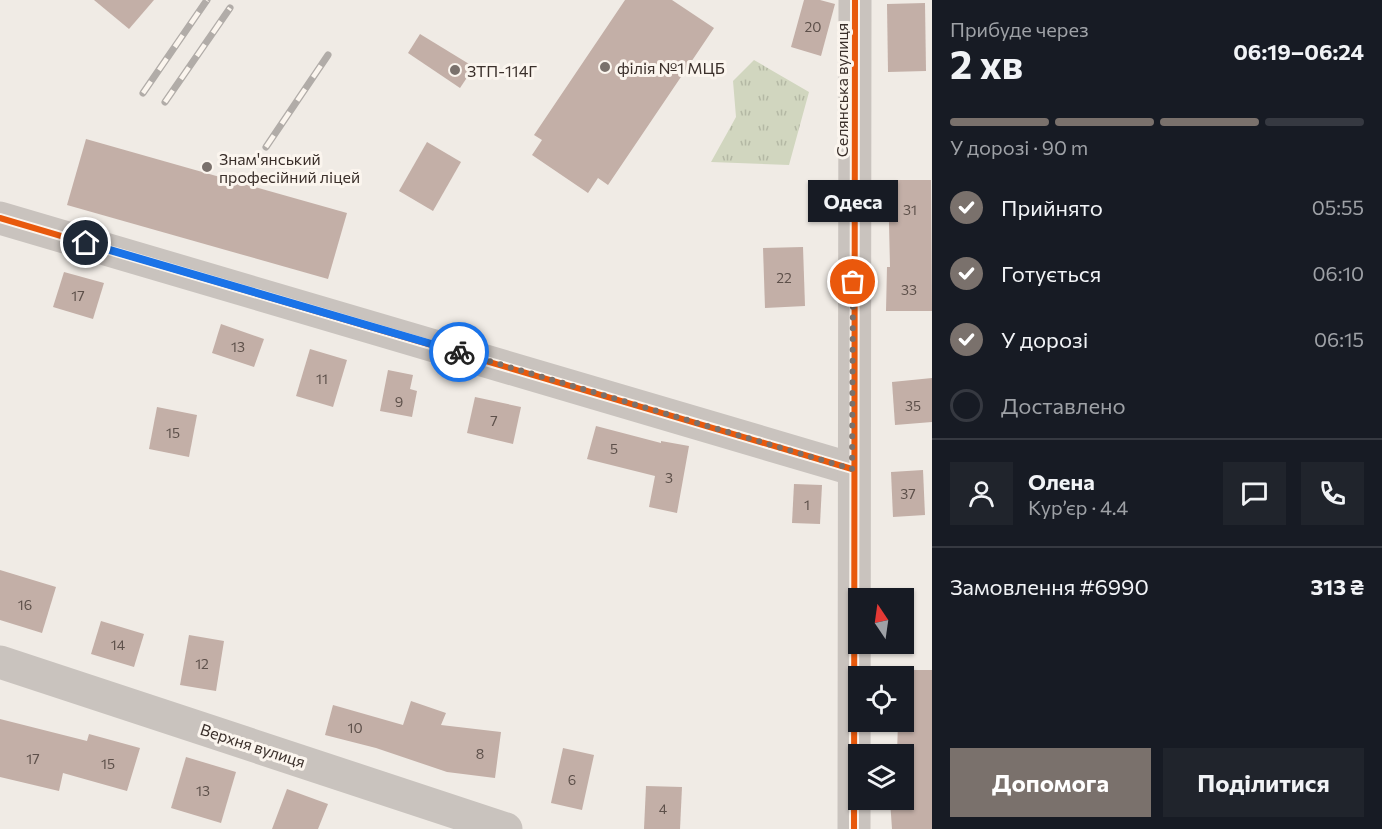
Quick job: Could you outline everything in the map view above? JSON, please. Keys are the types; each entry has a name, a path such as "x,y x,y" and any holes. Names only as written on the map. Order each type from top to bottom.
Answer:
{"street":[{"name":"Селянська вулиця","path":"854,829 852,469 855,0"},
{"path":"0,218 852,469"},
{"name":"Верхня вулиця","path":"0,662 506,829"}],"green space":[{"path":"754,60 809,92 789,165 711,162 736,117 733,81"}],"building":[{"path":"94,0 154,0 129,29"},
{"path":"625,0 672,0 714,28 608,185 598,178 588,193 532,155 542,140 534,135"},
{"path":"804,0 820,0 835,4 821,56 791,47"},
{"path":"925,3 926,71 888,72 887,4"},
{"path":"420,34 474,67 460,88 408,53"},
{"path":"86,139 347,213 328,279 67,205"},
{"path":"427,142 461,162 433,211 399,191"},
{"path":"888,180 931,180 932,311 886,311 887,267 890,267"},
{"path":"803,247 805,306 765,308 763,248"},
{"path":"64,272 104,283 93,319 53,307"},
{"path":"221,324 264,339 254,367 212,353"},
{"path":"310,349 347,360 333,407 296,396"},
{"path":"388,370 413,375 410,389 417,391 412,417 380,411"},
{"path":"932,378 932,422 895,425 892,382"},
{"path":"475,397 521,407 513,444 467,433"},
{"path":"157,407 197,415 189,457 149,449"},
{"path":"596,426 661,443 661,441 689,446 677,513 649,507 655,476 587,459"},
{"path":"923,470 925,515 893,517 891,472"},
{"path":"794,484 822,485 820,524 792,523"},
{"path":"0,570 56,587 42,633 0,620"},
{"path":"101,621 144,634 134,667 91,654"},
{"path":"189,635 224,641 216,691 180,685"},
{"path":"914,670 932,670 932,829 892,829 891,810 914,810 914,744 897,744 898,732 914,732"},
{"path":"411,701 446,713 441,725 501,732 495,778 447,772 376,748 325,735 333,705 403,725"},
{"path":"0,719 87,741 89,734 140,748 127,791 63,773 59,791 0,777"},
{"path":"563,748 594,755 582,810 551,803"},
{"path":"186,757 236,772 221,823 171,808"},
{"path":"646,786 682,787 680,829 644,829"},
{"path":"287,789 328,804 318,829 272,829"}],"railway":[{"path":"143,93 207,0"},
{"path":"165,102 230,8"},
{"path":"266,147 328,55"}],"cycle path":[{"path":"854,829 855,0"},
{"path":"0,218 852,469"}],"way so far":[{"path":"459,352 852,469 853,282"}],"place":[{"name":"філія №1 МЦБ","path":"605,67"},
{"name":"ЗТП-114Г","path":"455,70"},
{"name":"Знам'янський професійний ліцей","path":"207,167"},
{"name":"Одеса","path":"853,282"}],"route":[{"path":"86,243 459,352"}]}
